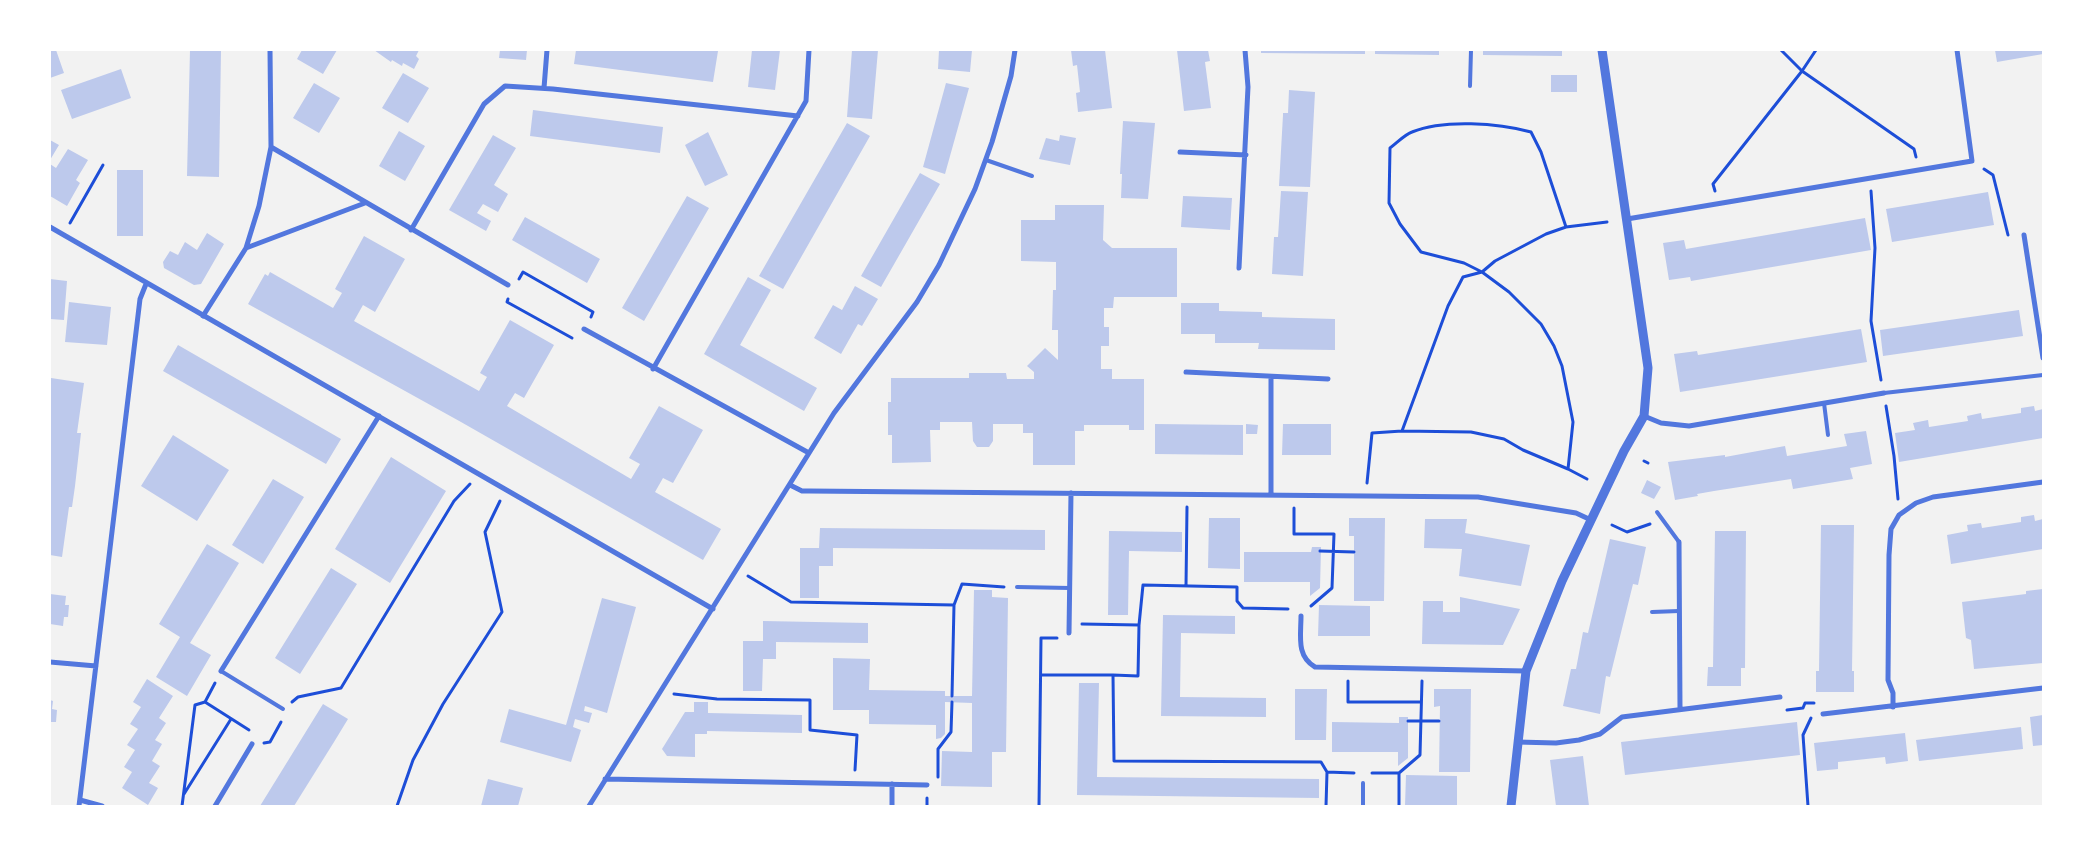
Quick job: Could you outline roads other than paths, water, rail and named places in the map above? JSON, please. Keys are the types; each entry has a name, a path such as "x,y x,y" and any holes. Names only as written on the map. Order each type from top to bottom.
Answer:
{"street":[{"path":"203,316 246,248 259,206 270,147 270,50"},
{"path":"544,88 546,50"},
{"path":"654,369 806,101 809,50"},
{"path":"589,806 604,779 660,693 834,413 917,302 939,265 975,189 986,160 1011,76 1015,50"},
{"path":"1239,268 1248,87 1245,50"},
{"path":"1511,806 1516,742 1526,671 1562,580 1644,416 1648,368 1602,50"},
{"path":"1627,219 1972,161 1957,50"},
{"path":"411,230 484,104 505,86 544,88 798,116"},
{"path":"270,147 508,285"},
{"path":"1180,152 1246,155"},
{"path":"246,248 365,203"},
{"path":"50,227 146,284 713,608"},
{"path":"2024,235 2043,358"},
{"path":"102,806 80,803 140,299 146,284"},
{"path":"584,329 809,453"},
{"path":"1186,372 1328,379"},
{"path":"1271,377 1271,495"},
{"path":"1644,416 1661,423 1689,426 1884,393"},
{"path":"221,671 379,416"},
{"path":"1893,706 1893,693 1888,680 1889,555 1891,529 1899,515 1916,503 1933,497 2043,482"},
{"path":"790,485 802,491 1478,496 1576,513 1591,520"},
{"path":"1069,633 1071,493"},
{"path":"1679,542 1680,709"},
{"path":"1301,616 1301,655 1306,662 1314,667 1526,671"},
{"path":"50,662 96,666"},
{"path":"1823,714 2043,688"},
{"path":"1516,742 1556,743 1579,740 1600,734 1622,717 1780,697"},
{"path":"215,806 252,744"},
{"path":"604,779 927,785"},
{"path":"892,784 892,806"}],"lane":[{"path":"1470,86 1471,50"},
{"path":"986,160 1032,176"},
{"path":"1884,393 2043,375"},
{"path":"1824,403 1828,434"},
{"path":"1657,512 1679,542"},
{"path":"1017,587 1070,588"},
{"path":"1652,612 1679,611"},
{"path":"221,671 283,709"},
{"path":"1363,782 1363,806"}]}
